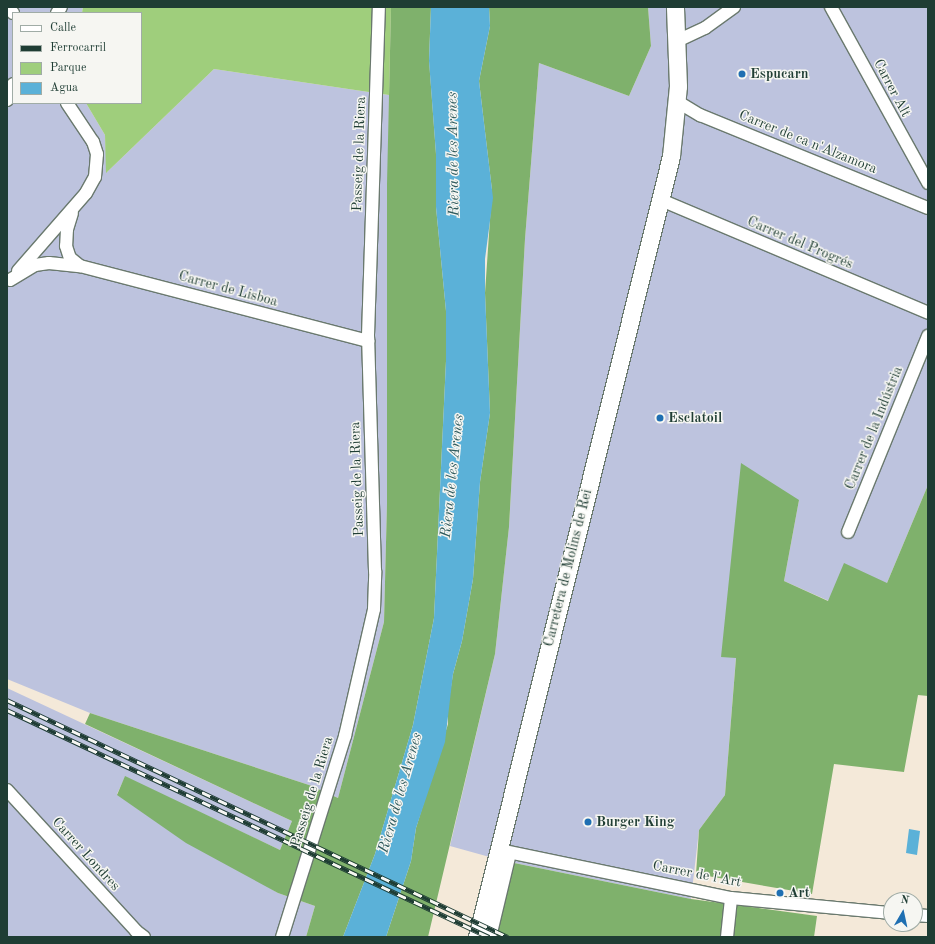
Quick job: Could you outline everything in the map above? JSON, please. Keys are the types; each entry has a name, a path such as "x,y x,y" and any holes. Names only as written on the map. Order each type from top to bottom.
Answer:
{"main road":[{"name":"Carretera de Molins de Rei","path":"477,937 504,851 661,200 674,139 678,102 675,7"}],"street":[{"name":"Passeig de la Riera","path":"282,937 345,736 374,609 375,571 368,341 379,7"},
{"path":"677,41 705,28 734,7"},
{"name":"Carrer Alt","path":"831,7 928,184"},
{"path":"7,101 12,87"},
{"name":"Carrer de ca n'Alzamora","path":"678,102 700,115 928,208"},
{"path":"9,282 74,207 95,177 97,154 93,142 67,104"},
{"name":"Carrer del Progrés","path":"661,200 928,313"},
{"path":"74,207 67,229 66,246 70,258 80,266"},
{"name":"Carrer de Lisboa","path":"9,282 36,266 49,263 80,266 368,341"},
{"name":"Carrer de la Indústria","path":"848,532 928,336"},
{"name":"Carrer Londres","path":"7,790 136,931 144,937"},
{"name":"Carrer de l'Art","path":"504,851 731,898 883,912"},
{"name":"Carretera de Molins de Rei","path":"490,937 504,851"},
{"path":"727,937 731,898"}],"shaded area":[{"path":"7,7 83,7 82,12 12,12 12,104 87,104 105,135 107,172 214,69 389,95 387,503 384,622 338,798 309,785 90,713 7,679"},
{"path":"648,7 928,7 928,485 887,583 829,601 784,581 799,500 721,657 736,657 725,795 699,830 691,899 504,861 450,846 495,654 509,527 525,239 539,63 629,96 651,46"},
{"path":"7,688 292,821 280,850 125,777 117,794 278,893 315,906 306,937 7,937"}],"green space":[{"path":"83,7 391,7 389,95 214,69 106,173 105,135 87,104 142,104 142,12 82,12"},
{"path":"391,7 431,7 429,60 436,154 436,207 446,311 446,361 434,618 413,725 375,854 343,937 306,937 315,906 278,893 186,843 117,795 125,776 280,850 292,821 85,724 90,713 309,785 338,798 384,622 387,503 387,184"},
{"path":"489,7 648,7 651,46 629,96 539,63 525,239 509,527 495,654 428,937 386,937 411,861 416,828 448,724 448,706 453,674 462,641 473,579 480,482 490,413 485,293 492,190 479,81 490,26"},
{"path":"741,463 799,500 784,581 828,601 844,563 887,583 928,485 928,696 918,695 904,772 834,764 812,894 696,874 699,830 725,795 736,658 721,657"},
{"path":"504,861 691,899 817,916 814,937 485,937"}],"water":[{"name":"Riera de les Arenes","path":"431,7 489,7 490,26 479,81 493,198 485,259 490,413 480,482 473,579 462,641 453,674 445,742 416,828 411,861 386,937 343,937 375,854 413,725 434,618 446,361 446,311 436,207 436,154 429,61"},
{"path":"909,829 920,831 917,855 906,853"}],"railway":[{"path":"7,700 508,937"},
{"path":"7,710 489,937"}],"place":[{"name":"Espucarn","path":"742,74"},
{"name":"Esclatoil","path":"660,418"},
{"name":"Burger King","path":"588,822"},
{"name":"Art","path":"780,893"}]}
